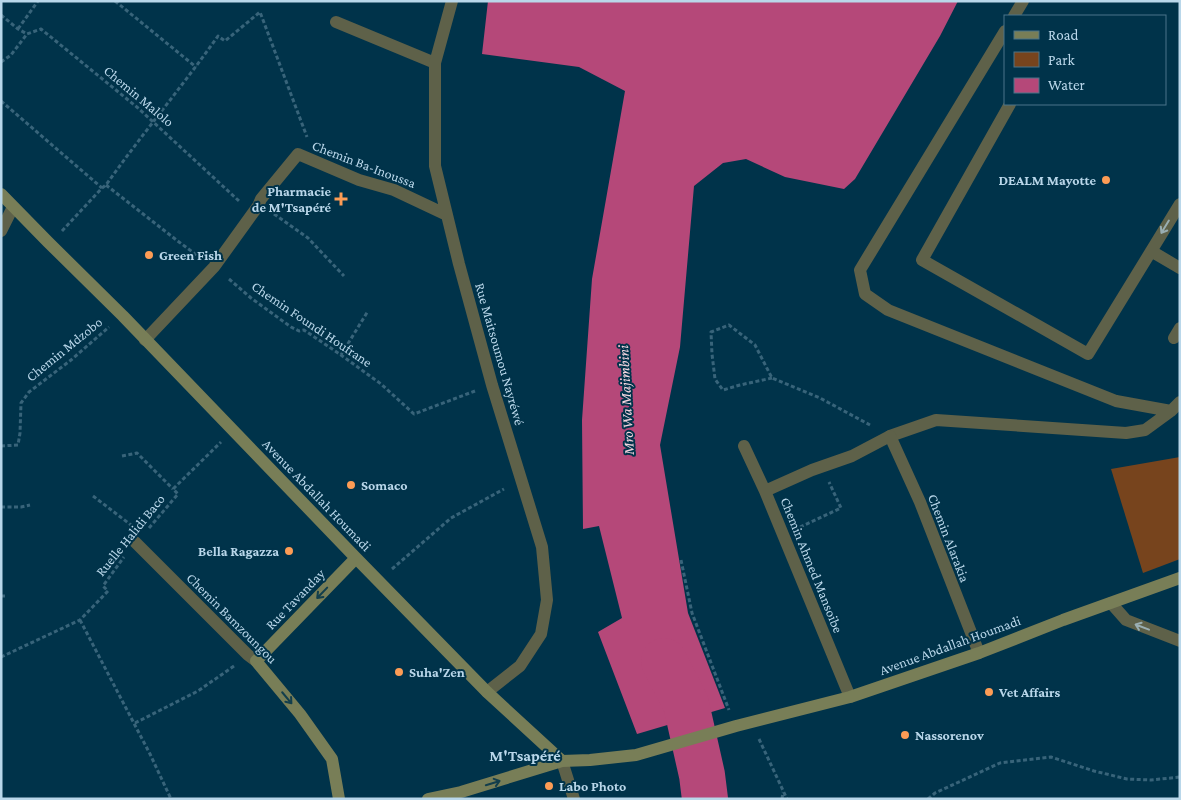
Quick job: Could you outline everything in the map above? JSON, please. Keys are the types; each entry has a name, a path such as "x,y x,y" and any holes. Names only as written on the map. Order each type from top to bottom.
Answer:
{"main road":[{"name":"Avenue Abdallah Houmadi","path":"1,194 123,316 487,692 562,761 636,755 850,696 979,652 1180,578"},
{"name":"Rue Tavanday","path":"252,658 356,558"},
{"name":"Chemin Bamzoungou","path":"252,658 300,714 332,760 339,799"},
{"path":"428,799 461,792 562,761"}],"street":[{"name":"Rue Maitsoumou Nayréwé","path":"452,1 435,63 435,166 492,385 542,547 547,600 541,634 520,666 487,692"},
{"path":"1015,15 1023,1"},
{"path":"336,22 435,63"},
{"path":"1004,34 860,270 865,294 888,310 1116,401 1176,406"},
{"path":"1009,105 922,260 1088,354 1180,204"},
{"name":"Chemin Ba-Inoussa","path":"145,340 214,267 258,206 261,199 298,154 359,180 394,190 447,214"},
{"path":"1,231 13,207"},
{"path":"1151,251 1180,268"},
{"path":"765,491 812,470 852,456 890,436 936,420 1126,434 1145,430 1176,406"},
{"name":"Chemin Alarakia","path":"890,436 920,502 979,652"},
{"name":"Chemin Ahmed Mansoibe","path":"744,446 765,491 850,696"},
{"name":"Chemin Bamzoungou","path":"139,538 252,658"},
{"path":"1111,603 1126,620 1180,641"},
{"path":"562,761 574,799"}],"path":[{"path":"18,29 38,1"},
{"path":"115,1 196,68"},
{"path":"48,242 64,230 104,186 196,68 218,36 225,41 260,12 310,144 298,154"},
{"name":"Chemin Malolo","path":"1,15 27,34 41,29 153,121 246,207 258,206 277,216 308,238 344,276"},
{"path":"1,62 11,54 27,34"},
{"name":"Chemin Foundi Houfrane","path":"1,101 104,186 214,267 251,298 291,327 299,331 304,330 341,355 381,384 414,414 492,385"},
{"path":"341,355 368,311"},
{"name":"Chemin Mdzobo","path":"1,446 18,445 21,403 29,392 71,360 123,316"},
{"path":"772,378 755,345 729,325 711,332 715,380 722,390 772,378 820,398 890,436"},
{"name":"Ruelle Halidi Baco","path":"80,620 108,591 103,586 139,538 178,494 173,489 234,430"},
{"path":"122,456 137,453 173,489"},
{"path":"783,534 841,508 822,467"},
{"path":"378,581 451,518 521,479"},
{"path":"93,496 139,538"},
{"path":"1,507 30,505"},
{"path":"681,560 692,613 731,728"},
{"path":"1,657 80,620 150,754 171,799"},
{"path":"134,723 198,691 252,658"},
{"path":"751,722 787,799"},
{"path":"928,799 935,793 1000,763 1050,757 1094,771 1127,778 1151,780 1180,777"},
{"path":"782,799 783,791"}],"green space":[{"path":"1180,457 1180,559 1143,573 1111,469"}],"water":[{"path":"488,1 958,1 940,36 855,179 844,189 785,177 746,159 723,163 694,186 680,347 660,445 688,613 725,708 637,734 598,632 622,618 599,526 583,529 582,420 592,279 625,91 579,67 482,54"}],"waterway":[{"name":"Mro Wa Majimbini","path":"664,661 686,704 702,775 705,799"}],"place":[{"name":"DEALM Mayotte","path":"1106,180"},
{"name":"Pharmacie de M'Tsapéré","path":"341,199"},
{"name":"Green Fish","path":"149,255"},
{"name":"Somaco","path":"351,485"},
{"name":"Bella Ragazza","path":"289,551"},
{"name":"Suha'Zen","path":"399,672"},
{"name":"Vet Affairs","path":"989,692"},
{"name":"Nassorenov","path":"905,735"},
{"name":"Labo Photo","path":"549,786"}],"district":[{"name":"M'Tsapéré","path":"525,755"}]}
